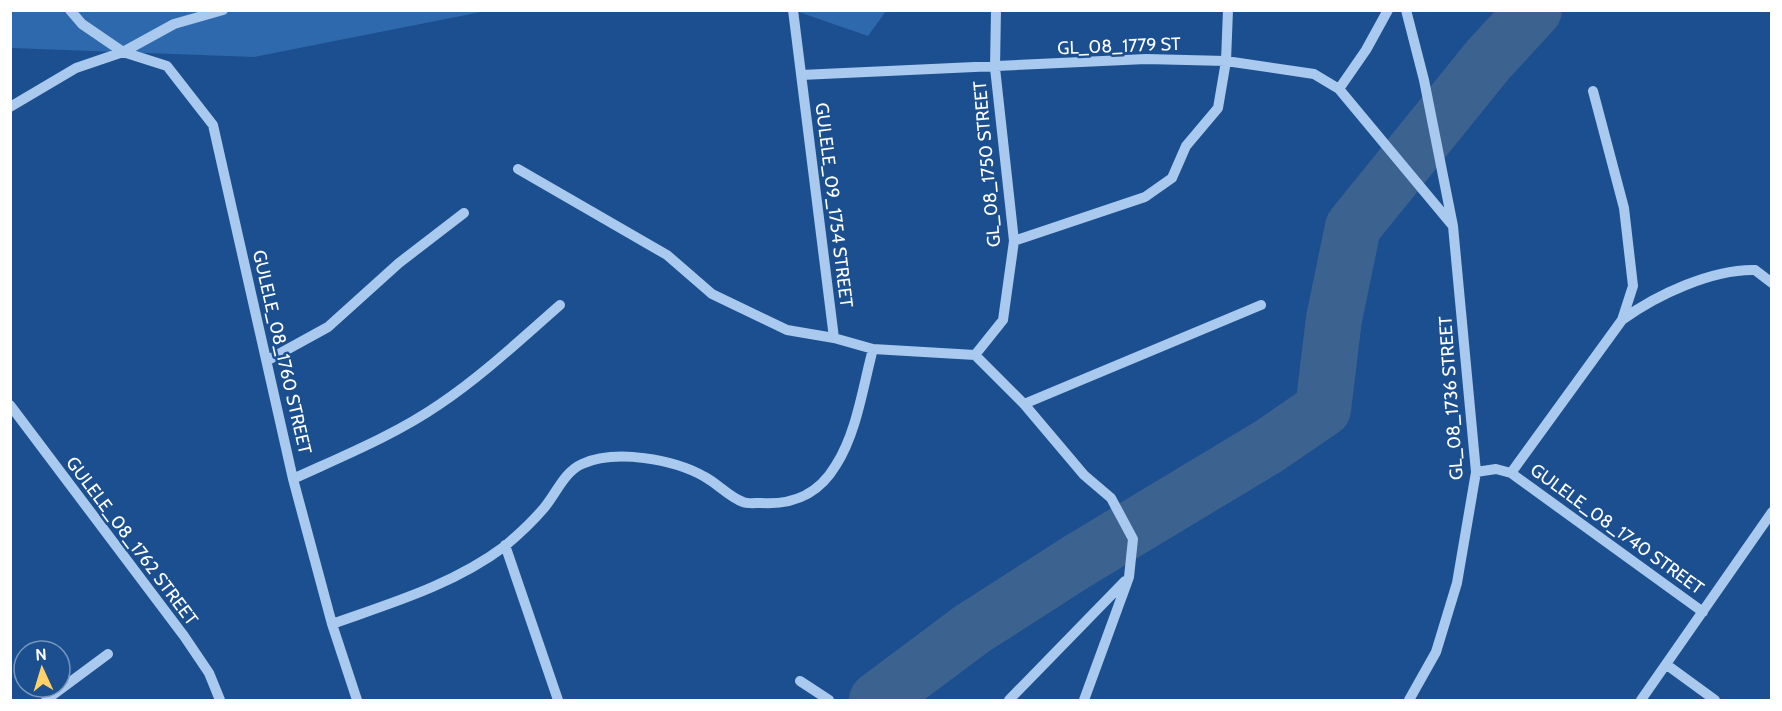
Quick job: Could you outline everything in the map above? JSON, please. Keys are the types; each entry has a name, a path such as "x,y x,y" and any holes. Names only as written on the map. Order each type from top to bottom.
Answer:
{"street":[{"name":"GULELE_08_1760 STREET","path":"70,10 82,24 123,52 167,66 213,125 268,360 293,479 332,624 357,700"},
{"path":"10,107 76,68 123,52 174,24 223,10"},
{"name":"GULELE_09_1754 STREET","path":"793,10 834,338"},
{"name":"GL_08_1750 STREET","path":"975,355 1003,320 1014,241 995,68 996,10"},
{"path":"1014,241 1145,197 1172,178 1186,146 1218,108 1226,61 1228,10"},
{"path":"1339,89 1366,50 1388,10"},
{"name":"GL_08_1736 STREET","path":"1406,10 1424,80 1453,226 1476,472 1457,583 1436,652 1409,700"},
{"name":"GL_08_1779 ST","path":"801,75 995,68 1146,59 1226,61 1314,74 1339,89 1453,226"},
{"path":"1512,473 1622,320 1633,286 1624,208 1593,91"},
{"path":"518,169 667,255 712,294 787,330 834,338 873,349 975,355 1024,404 1084,475 1111,498 1133,539 1129,577 1084,700"},
{"path":"268,360 328,327 399,263 464,213"},
{"path":"1622,320 1658,297 1738,270 1755,270 1772,283"},
{"path":"293,479 372,443 439,405 491,366 560,305"},
{"path":"1024,404 1261,305"},
{"path":"332,624 436,587 505,545 544,508 562,482 579,465 602,456 624,456 679,467 703,475 743,502 769,504 795,501 819,489 837,464 849,440 873,349"},
{"name":"GULELE_08_1762 STREET","path":"10,405 184,636 209,673 220,700"},
{"name":"GULELE_08_1740 STREET","path":"1476,472 1496,469 1512,473 1703,612"},
{"name":"GULELE_08_1740 STREET","path":"1641,700 1772,512"},
{"path":"505,545 558,700"},
{"path":"1009,700 1129,577"},
{"path":"46,700 108,654"},
{"path":"1667,665 1715,700"},
{"path":"800,681 829,700"}],"shaded area":[{"path":"10,11 486,11 254,57 11,48"},
{"path":"796,11 886,11 868,36"}],"waterway":[{"path":"877,700 972,629 1078,561 1269,446 1323,409 1334,319 1353,227 1488,60 1534,10"}]}
